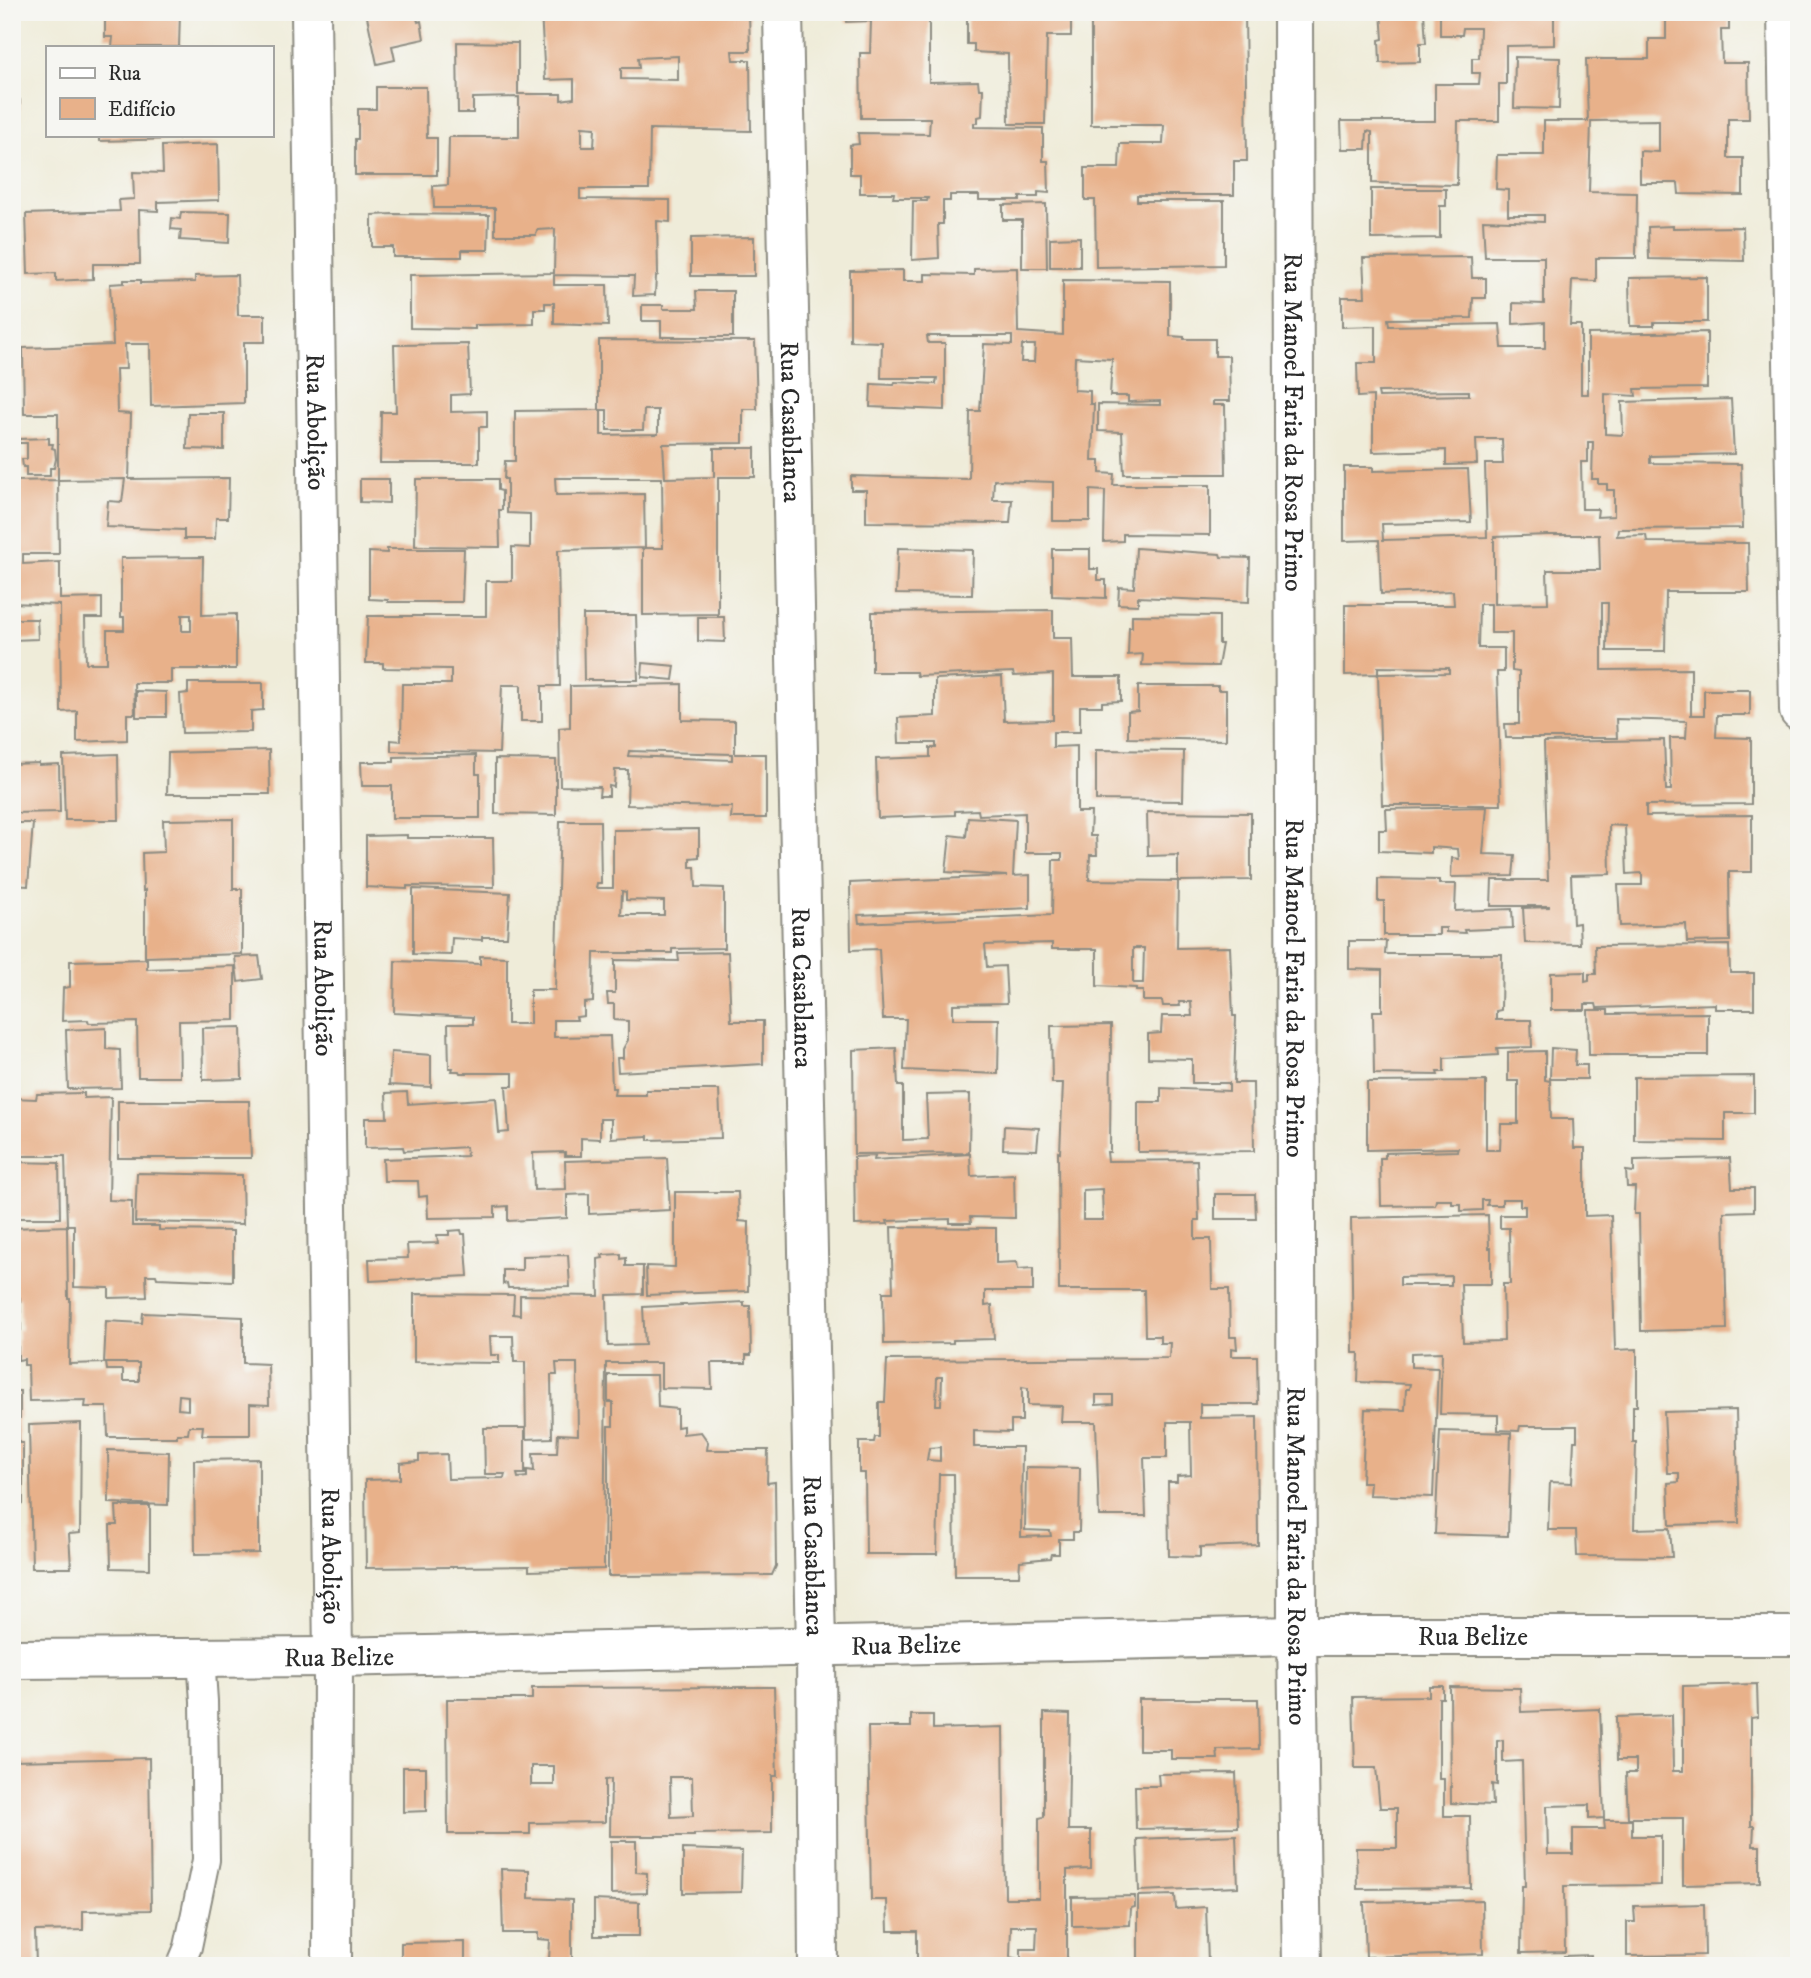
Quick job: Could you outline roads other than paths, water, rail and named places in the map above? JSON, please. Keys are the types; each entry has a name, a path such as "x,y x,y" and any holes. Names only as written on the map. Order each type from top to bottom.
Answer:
{"street":[{"name":"Rua Abolição","path":"311,12 333,1657 332,1966"},
{"name":"Rua Casablanca","path":"783,12 816,1648 818,1966"},
{"name":"Rua Manoel Faria da Rosa Primo","path":"1293,12 1297,1636 1302,1966"},
{"path":"1787,12 1799,711"},
{"name":"Rua Belize","path":"12,1659 333,1657 1297,1636 1799,1636"}],"lane":[{"path":"180,1966 188,1947 206,1860 201,1658"}]}
